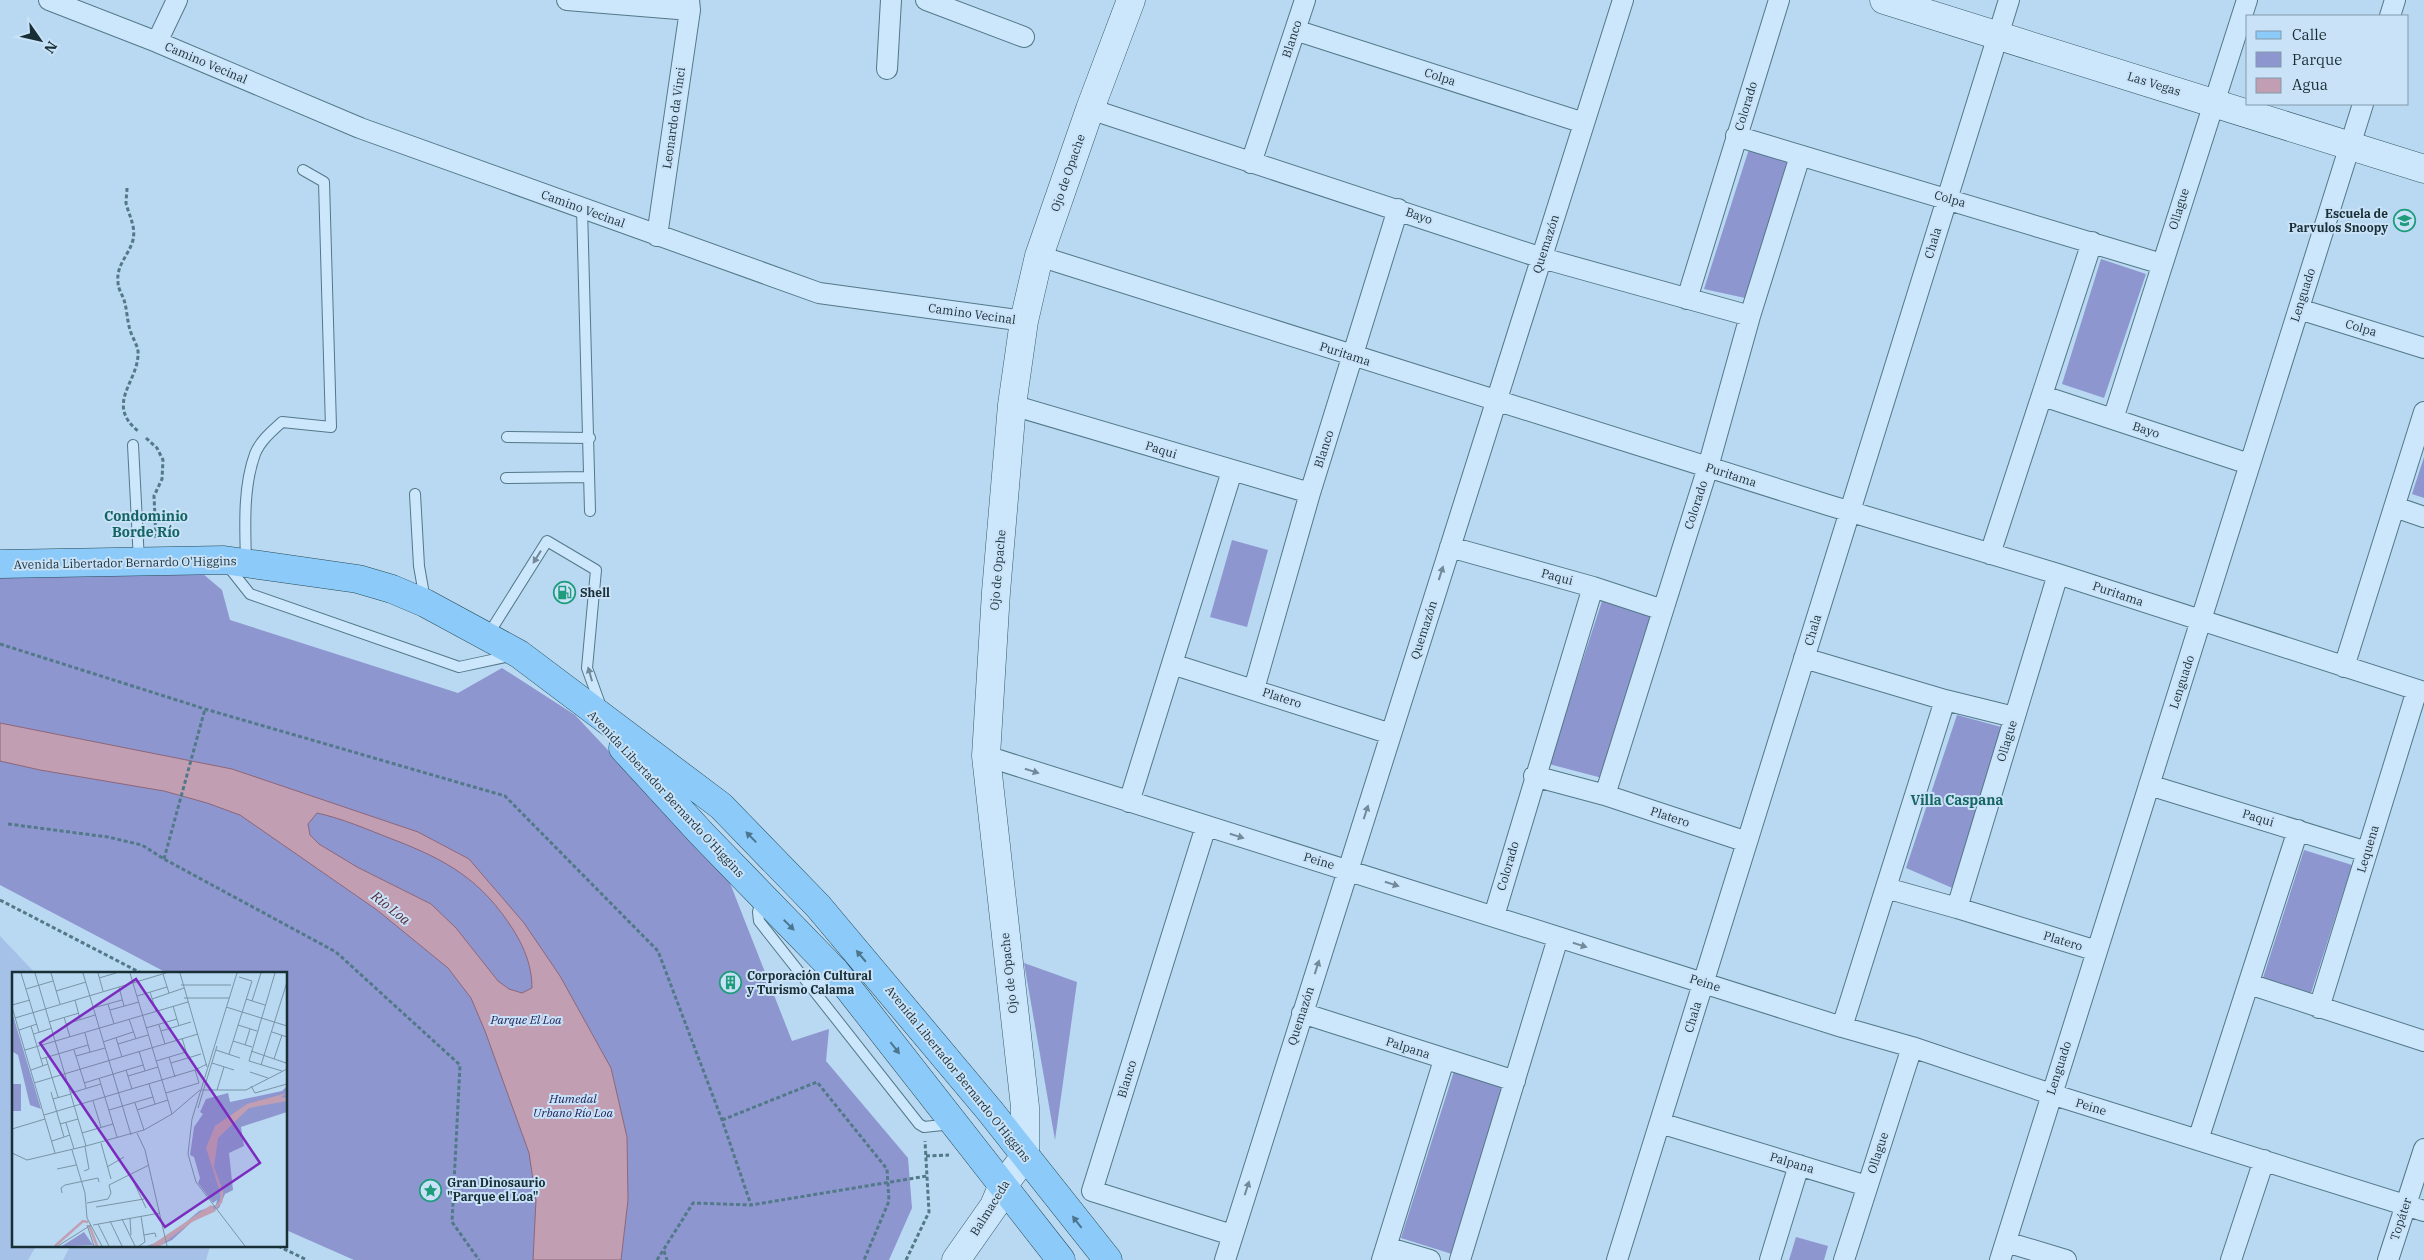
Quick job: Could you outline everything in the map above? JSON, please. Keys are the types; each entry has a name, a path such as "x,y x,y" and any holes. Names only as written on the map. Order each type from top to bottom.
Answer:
{"main road":[{"name":"Ojo de Opache","path":"1026,1156 1025,1108 986,756 996,592 1012,405 1024,321 1039,256 1090,109 1131,0"},
{"name":"Las Vegas","path":"1884,0 2424,169"},
{"name":"Avenida Libertador Bernardo O'Higgins","path":"0,564 235,562 358,579 392,589 425,603 519,654 720,806 818,906 1026,1156 1108,1260"},
{"name":"Avenida Libertador Bernardo O'Higgins","path":"577,698 700,833 835,971 1002,1187 1061,1260"},
{"name":"Balmaceda","path":"956,1260 994,1206 1002,1187 1026,1156"}],"street":[{"name":"Camino Vecinal","path":"49,0 157,42 360,128 819,293 1024,321"},
{"name":"Camino Vecinal","path":"157,42 178,0"},
{"path":"567,0 689,5"},
{"path":"887,69 891,0"},
{"path":"926,0 1024,37"},
{"name":"Blanco","path":"1251,163 1305,0"},
{"name":"Quemazón","path":"1224,1260 1623,0"},
{"name":"Colorado","path":"1687,299 1779,0"},
{"name":"Chala","path":"1617,1260 2009,0"},
{"name":"Ollague","path":"2113,418 2247,0"},
{"path":"2390,15 2395,0"},
{"name":"Leonardo da Vinci","path":"657,236 689,5"},
{"name":"Colpa","path":"1295,30 1584,124"},
{"name":"Lenguado","path":"2003,1251 2363,105"},
{"name":"Bayo","path":"1090,109 1542,258 1750,316"},
{"name":"Colpa","path":"1736,136 2162,264"},
{"name":"Colorado","path":"1605,795 1708,467 1750,316 1800,156"},
{"name":"Blanco","path":"1254,689 1310,493 1354,357 1398,209"},
{"path":"1990,554 2092,242"},
{"name":"Puritama","path":"1039,256 1850,512 2058,574 2201,622 2420,691"},
{"name":"Colpa","path":"2299,309 2424,348"},
{"name":"Bayo","path":"2043,396 2249,464"},
{"name":"Paqui","path":"1012,405 1310,493"},
{"path":"2344,667 2424,412"},
{"path":"1129,802 1232,471"},
{"path":"2395,507 2424,517"},
{"name":"Paqui","path":"1450,547 1592,587 1663,610"},
{"name":"Ollague","path":"1957,908 2058,574"},
{"name":"Colorado","path":"1494,916 1534,776 1592,587"},
{"path":"1804,658 1945,700 2014,717"},
{"name":"Platero","path":"1172,664 1391,734"},
{"name":"Lequena","path":"2319,1008 2367,852 2420,691"},
{"path":"1842,1027 1945,700"},
{"name":"Peine","path":"986,756 1494,916 1558,938 1912,1047 2051,1094 2415,1208"},
{"name":"Platero","path":"1534,776 1605,795 1747,842"},
{"name":"Paqui","path":"2149,785 2367,852"},
{"name":"Blanco","path":"1206,826 1092,1191 1232,1235"},
{"path":"2198,1140 2298,830"},
{"name":"Platero","path":"1886,888 2096,951"},
{"path":"1460,1260 1558,938"},
{"path":"2249,984 2424,1041"},
{"name":"Palpana","path":"1302,1013 1444,1060 1515,1081"},
{"name":"Ollague","path":"1844,1260 1912,1047"},
{"path":"1430,1260 1384,1254 1444,1060"},
{"name":"Palpana","path":"1660,1123 1867,1186"},
{"name":"Topáter","path":"2388,1260 2415,1208 2424,1149"},
{"path":"2231,1260 2264,1160"},
{"path":"1770,1260 1799,1166"},
{"path":"2003,1251 2066,1260"}],"lane":[{"path":"303,170 324,182 331,427 282,422 267,436 255,453 247,498 245,523 235,562 250,594 459,667 519,654"},
{"path":"582,208 590,438 590,511"},
{"path":"507,437 590,438"},
{"path":"133,445 139,562"},
{"path":"506,478 589,477"},
{"path":"415,494 419,566 425,603"},
{"path":"487,636 547,541 596,570 587,668 606,720"},
{"path":"762,895 758,912 759,921 919,1124 924,1127 954,1124"},
{"path":"813,988 835,971"}],"path":[{"path":"127,188 126,203 133,221 133,235 129,249 123,258 117,281 124,299 130,331 138,348 138,359 137,366 126,385 123,410 132,426 157,448 163,460 162,479 154,496 155,511"},
{"path":"0,644 205,709 505,796 658,951 722,1120 751,1205"},
{"path":"164,860 205,709"},
{"path":"8,824 108,837 142,845 164,860 336,952 460,1065 452,1222 479,1260"},
{"path":"0,900 139,972"},
{"path":"722,1120 817,1082 887,1169 889,1201 864,1260"},
{"path":"906,1260 929,1212 925,1138"},
{"path":"657,1260 693,1203 751,1205 927,1176"},
{"path":"282,1248 307,1260"},
{"path":"664,1250 667,1260"}],"shaded area":[{"path":"0,936 34,972 12,972 12,1248 35,1248 28,1260 0,1260"},
{"path":"69,1248 209,1248 206,1260 63,1260"}],"green space":[{"path":"1750,146 1793,157 1745,298 1704,289"},
{"path":"2101,259 2146,274 2104,398 2062,384"},
{"path":"2424,457 2424,498 2412,494"},
{"path":"1232,540 1268,550 1247,627 1210,617"},
{"name":"Parque El Loa","path":"196,568 222,590 230,620 458,693 502,668 575,715 728,878 792,1041 829,1029 826,1061 908,1158 912,1208 889,1260 354,1260 288,1231 288,972 165,972 0,885 0,575"},
{"path":"1602,601 1654,615 1602,778 1549,764"},
{"path":"1957,715 2005,728 1957,890 1906,868"},
{"path":"2304,850 2352,865 2311,993 2263,978"},
{"path":"1024,963 1077,982 1055,1140"},
{"path":"1455,1068 1509,1086 1455,1255 1401,1238"},
{"path":"1796,1237 1828,1246 1824,1260 1789,1260"}],"water":[{"name":"Humedal Urbano Río Loa","path":"0,723 232,769 418,832 469,859 524,923 560,976 611,1068 627,1137 628,1200 621,1260 533,1260 536,1200 529,1153 485,1031 471,998 448,968 377,910 240,815 207,803 164,791 40,770 0,761","holes":["317,813 327,815 430,855 462,874 476,885 502,913 518,938 525,951 529,965 532,988 522,993 509,989 498,981 456,928 431,904 357,867 319,844 310,835 308,824"]}],"place":[{"name":"Escuela de Parvulos Snoopy","path":"2404,221"},
{"name":"Shell","path":"564,593"},
{"name":"Corporación Cultural y Turismo Calama","path":"731,983"},
{"name":"Gran Dinosaurio \"Parque el Loa\"","path":"431,1190"}],"district":[{"name":"Condominio Borde Río","path":"146,524"},
{"name":"Villa Caspana","path":"1957,800"}],"water label":[{"name":"Río Loa","path":"391,908"}]}
